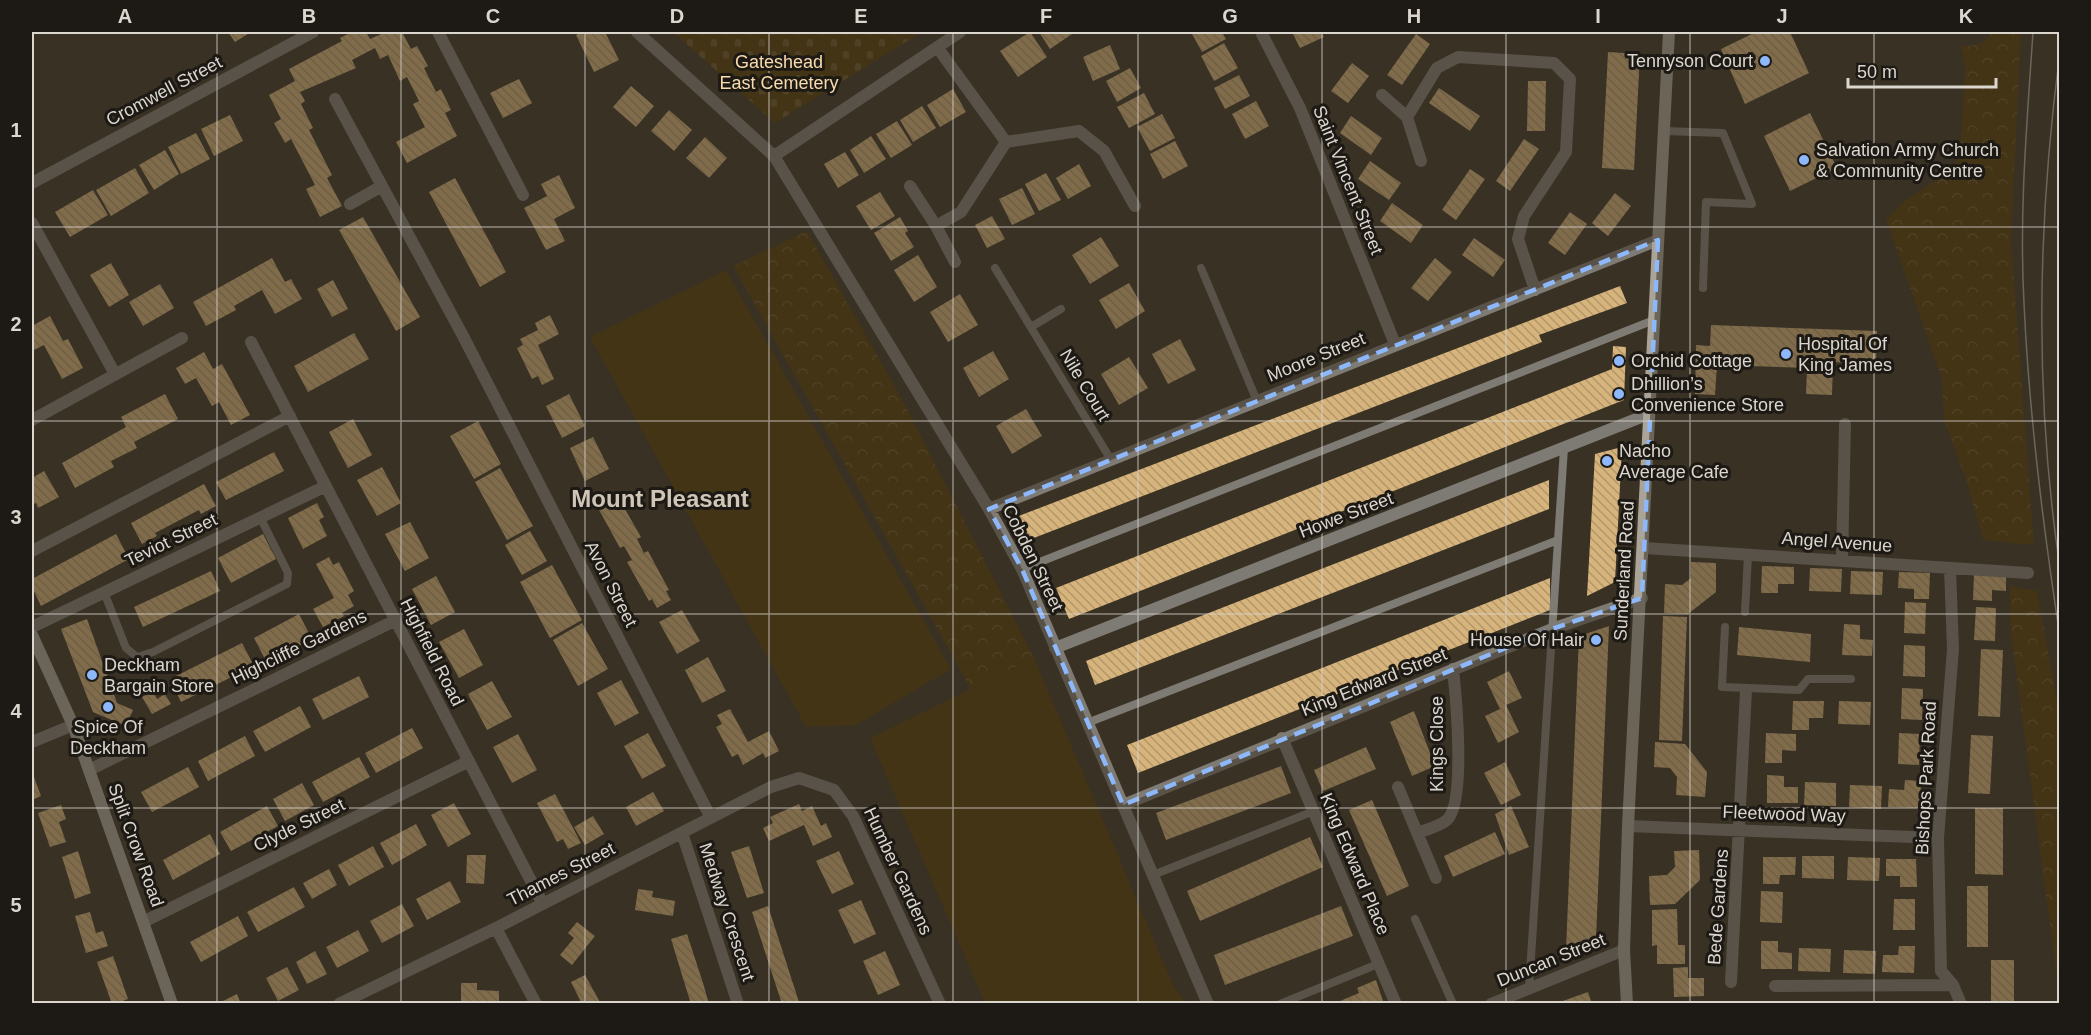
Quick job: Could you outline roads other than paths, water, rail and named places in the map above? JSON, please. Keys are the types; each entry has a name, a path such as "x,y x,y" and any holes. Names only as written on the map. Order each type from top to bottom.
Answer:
{"main road":[{"name":"Sunderland Road","path":"1627,1004 1624,950 1628,826 1642,598 1669,32"},
{"name":"Split Crow Road","path":"32,636 73,725 145,921 172,1004"}],"street":[{"name":"Cromwell Street","path":"32,183 312,32"},
{"path":"438,32 523,195"},
{"name":"Cobden Street","path":"636,32 774,156 989,509 1022,568 1208,1004"},
{"path":"774,156 960,32"},
{"name":"Saint Vincent Street","path":"1262,32 1300,108 1395,344"},
{"path":"937,48 1006,142"},
{"path":"1407,117 1437,68 1458,57 1554,63 1570,80 1566,152 1524,216 1518,239 1535,290"},
{"path":"1382,95 1407,117 1421,161"},
{"name":"Avon Street","path":"335,99 462,334 711,818"},
{"path":"936,226 961,212 1006,142 1079,131 1104,151 1135,206"},
{"path":"350,204 382,186"},
{"path":"910,186 936,226 955,262"},
{"path":"32,223 115,374"},
{"name":"Moore Street","path":"989,509 1658,240"},
{"path":"32,420 182,338"},
{"name":"Highfield Road","path":"251,342 543,903"},
{"name":"Howe Street","path":"1055,648 1649,414"},
{"path":"32,551 290,417"},
{"path":"1842,561 1845,424"},
{"name":"Teviot Street","path":"32,627 326,486"},
{"name":"Angel Avenue","path":"1644,548 2028,573"},
{"name":"Bishops Park Road","path":"1950,568 1953,648 1938,838 1941,971 1953,985 1962,1004"},
{"name":"King Edward Street","path":"1123,805 1552,629 1642,598"},
{"name":"Highcliffe Gardens","path":"89,770 396,620"},
{"name":"Kings Close","path":"1417,833 1447,820 1455,805 1458,715 1453,669"},
{"name":"Bede Gardens","path":"1731,982 1741,830 1746,690"},
{"path":"32,742 73,725"},
{"name":"King Edward Place","path":"1282,738 1395,1004"},
{"name":"Clyde Street","path":"145,921 469,761"},
{"name":"Thames Street","path":"339,1004 496,928 771,787 800,778"},
{"name":"Humber Gardens","path":"800,778 834,790 854,816 940,1004"},
{"name":"Kings Close","path":"1398,787 1436,878"},
{"name":"Fleetwood Way","path":"1628,826 1938,838"},
{"name":"Medway Crescent","path":"682,832 738,1004"},
{"path":"496,928 536,1004"},
{"name":"Duncan Street","path":"1491,1004 1624,950"},
{"path":"1775,986 1953,985"}],"lane":[{"path":"1664,131 1723,133 1752,204 1706,202 1703,288"},
{"name":"Nile Court","path":"995,268 1111,460"},
{"path":"1201,268 1257,401"},
{"path":"1031,327 1061,309"},
{"path":"1022,568 1654,320"},
{"path":"1529,988 1564,448"},
{"path":"104,592 126,648 132,656 137,657 153,652 286,584 288,573 260,517"},
{"path":"1088,723 1558,540"},
{"path":"1745,612 1748,555"},
{"path":"1725,627 1722,687 1746,690 1799,690 1809,679 1851,679"},
{"path":"1152,875 1314,811"},
{"path":"1415,919 1454,1004"},
{"path":"1280,1004 1378,964"}],"tram line":[{"path":"2033,32 2023,201 2024,303 2029,387 2038,471 2060,637"},
{"path":"2060,52 2047,181 2042,310 2046,439 2060,568"}],"place":[{"name":"Tennyson Court","path":"1765,61"},
{"name":"Salvation Army Church & Community Centre","path":"1804,160"},
{"name":"Hospital Of King James","path":"1786,354"},
{"name":"Orchid Cottage","path":"1619,361"},
{"name":"Dhillion’s Convenience Store","path":"1619,394"},
{"name":"Nacho Average Cafe","path":"1607,461"},
{"name":"House Of Hair","path":"1596,640"},
{"name":"Deckham Bargain Store","path":"92,675"},
{"name":"Spice Of Deckham","path":"108,707"}],"district":[{"name":"Mount Pleasant","path":"660,499"}],"park label":[{"name":"Gateshead East Cemetery","path":"779,72"}]}
